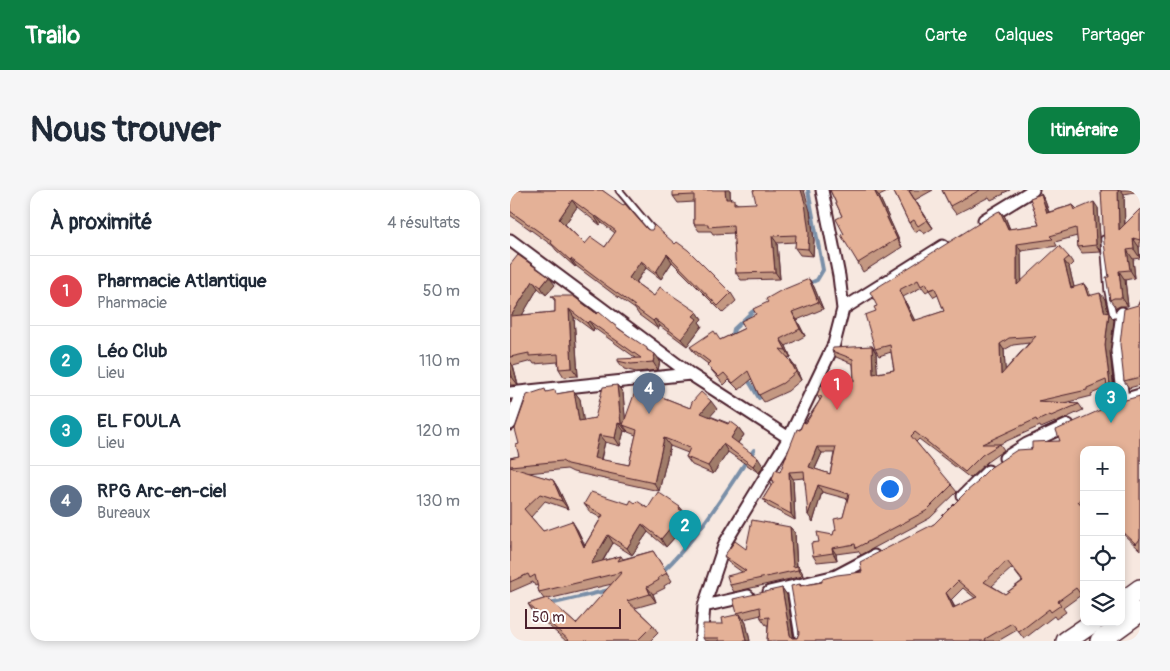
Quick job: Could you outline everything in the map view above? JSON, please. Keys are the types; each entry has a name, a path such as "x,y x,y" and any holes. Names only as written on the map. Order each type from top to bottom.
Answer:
{"highway":[{"path":"1125,600 1140,589"},
{"path":"1100,641 1140,612"},
{"path":"1066,641 1088,626"}],"street":[{"path":"701,641 704,606 724,543 789,438 834,344 843,309 839,276 822,190"},
{"path":"975,226 1032,190"},
{"path":"510,240 690,374 789,438"},
{"path":"843,309 950,242"},
{"path":"1123,400 1116,351 1127,311"},
{"path":"510,424 515,393 690,374"},
{"path":"1096,412 1140,395"},
{"path":"956,503 991,468 1027,444 1079,420"},
{"path":"704,606 836,576 885,550"}],"lane":[{"path":"619,190 655,233"},
{"path":"1104,234 1108,291 1113,315 1127,311"},
{"path":"790,587 799,641"}],"building":[{"path":"510,190 602,190 623,205 625,204 647,229 652,230 654,225 675,244 677,242 688,250 731,293 718,306 667,254 656,272 641,261 629,278 654,296 660,287 697,312 693,316 697,319 681,339 655,319 653,321 570,260 551,243 552,241 510,211","holes":["572,200 616,231 605,247 591,237 585,244 559,219"]},
{"path":"673,190 725,190 726,199 734,199 734,204 756,203 753,190 801,190 805,203 809,233 808,249 795,248 796,235 772,236 775,272 736,273 733,225 708,227 708,224 694,224 694,195 673,196"},
{"path":"830,190 874,190 897,239 858,263 841,235 844,234 836,219 842,216"},
{"path":"893,190 912,190 909,191 927,220 918,226 914,220 909,223"},
{"path":"942,190 980,190 950,206"},
{"path":"1101,190 1118,190 1119,230 1140,209 1140,240 1133,238 1134,249 1127,250 1130,270 1119,271 1122,298 1110,300 1106,277 1109,277 1104,243"},
{"path":"1041,194 1047,213 1073,205 1075,210 1094,202 1096,245 1078,247 1076,228 1050,236 1053,239 1017,244 1017,285 1059,246 1069,257 1064,261 1071,288 1084,284 1088,296 1100,293 1104,310 1109,313 1105,345 1110,385 1107,385 1106,380 1087,388 1087,390 1038,401 1079,404 1037,421 1036,419 982,444 1000,444 982,455 965,472 915,432 911,436 952,485 926,511 856,548 855,544 832,548 833,553 813,556 811,543 819,542 817,532 833,535 836,530 834,519 843,517 849,494 818,485 808,515 804,471 789,472 791,514 763,499 774,481 772,480 775,470 780,472 797,429 800,430 803,422 806,423 822,397 817,395 821,385 823,386 826,374 854,381 853,359 832,351 833,348 872,346 873,374 894,370 890,345 875,349 865,315 876,311 874,307 877,306 870,292 997,212 1000,211 1008,229 1039,225 1030,198","holes":["918,280 921,286 926,283 929,290 935,288 944,311 913,321 899,290","1036,336 1001,375 1000,344 1009,338","817,447 836,447 830,474 809,467"]},
{"path":"518,255 549,277 541,287 533,281 511,316 555,312 555,299 551,296 573,296 597,314 599,312 619,329 647,348 647,350 655,354 653,362 631,364 618,361 618,359 641,358 569,309 572,368 559,369 558,354 529,356 529,353 510,357 510,265"},
{"path":"809,279 818,302 792,312 800,329 780,339 786,350 780,349 790,360 796,372 783,383 759,395 748,371 733,383 724,373 719,377 707,365 710,362 690,347 714,331 720,340 745,328 741,321 756,314 753,309 768,302 766,299"},
{"path":"1140,300 1140,377 1124,381 1120,344 1124,309 1138,305"},
{"path":"617,385 621,424 618,423 615,438 599,435 594,458 629,465 637,430 623,425 636,389 646,387 662,397 690,408 692,402 701,392 711,401 701,413 728,424 730,421 738,427 731,438 758,458 753,466 723,444 708,466 686,457 690,448 664,438 654,483 567,464 562,461 510,466 510,458 519,456 516,445 519,444 515,429 527,395 545,389 546,392 555,390 556,394 574,391 579,421 595,418 603,387"},
{"path":"1140,396 1140,539 1136,544 1125,534 1125,446 1080,446 1080,499 1078,501 1080,503 1080,594 1076,588 1058,601 1061,605 1051,612 1049,609 1019,632 1012,623 985,639 986,641 767,641 769,617 761,618 760,607 737,613 733,599 782,588 790,635 792,638 797,638 799,633 791,586 822,582 822,579 837,575 862,572 860,562 934,524 991,467 1017,450 1032,449 1032,442 1060,441 1056,430 1118,402","holes":["1007,561 1023,581 1005,594 984,582","958,581 977,597 953,608 946,593"]},
{"path":"510,467 553,480 562,501 540,494 524,509 543,531 572,521 584,547 603,515 584,504 591,492 629,504 631,500 635,503 637,501 648,508 658,492 680,507 679,509 685,513 661,539 642,524 627,548 608,535 591,564 621,556 618,561 653,551 667,573 647,587 650,594 627,601 653,625 637,641 570,641 528,604 547,598 576,624 622,572 539,592 535,575 530,578 528,574 510,582"},
{"path":"752,520 790,527 793,567 798,566 798,570 730,585 727,576 746,571 724,556 735,541 746,549"},
{"path":"740,614 746,641 719,641 719,638 703,638 703,624 723,624 722,618"}],"waterway":[{"path":"808,190 823,270 817,280 808,284"},
{"path":"732,339 734,329 757,309"},
{"path":"747,378 759,398"},
{"path":"662,572 700,529 754,450"},
{"path":"550,604 609,590"}],"place":[{"name":"Pharmacie Atlantique","path":"837,410"},
{"name":"RPG Arc-en-ciel","path":"649,414"},
{"name":"EL FOULA","path":"1111,423"},
{"name":"Léo Club","path":"685,551"}]}
